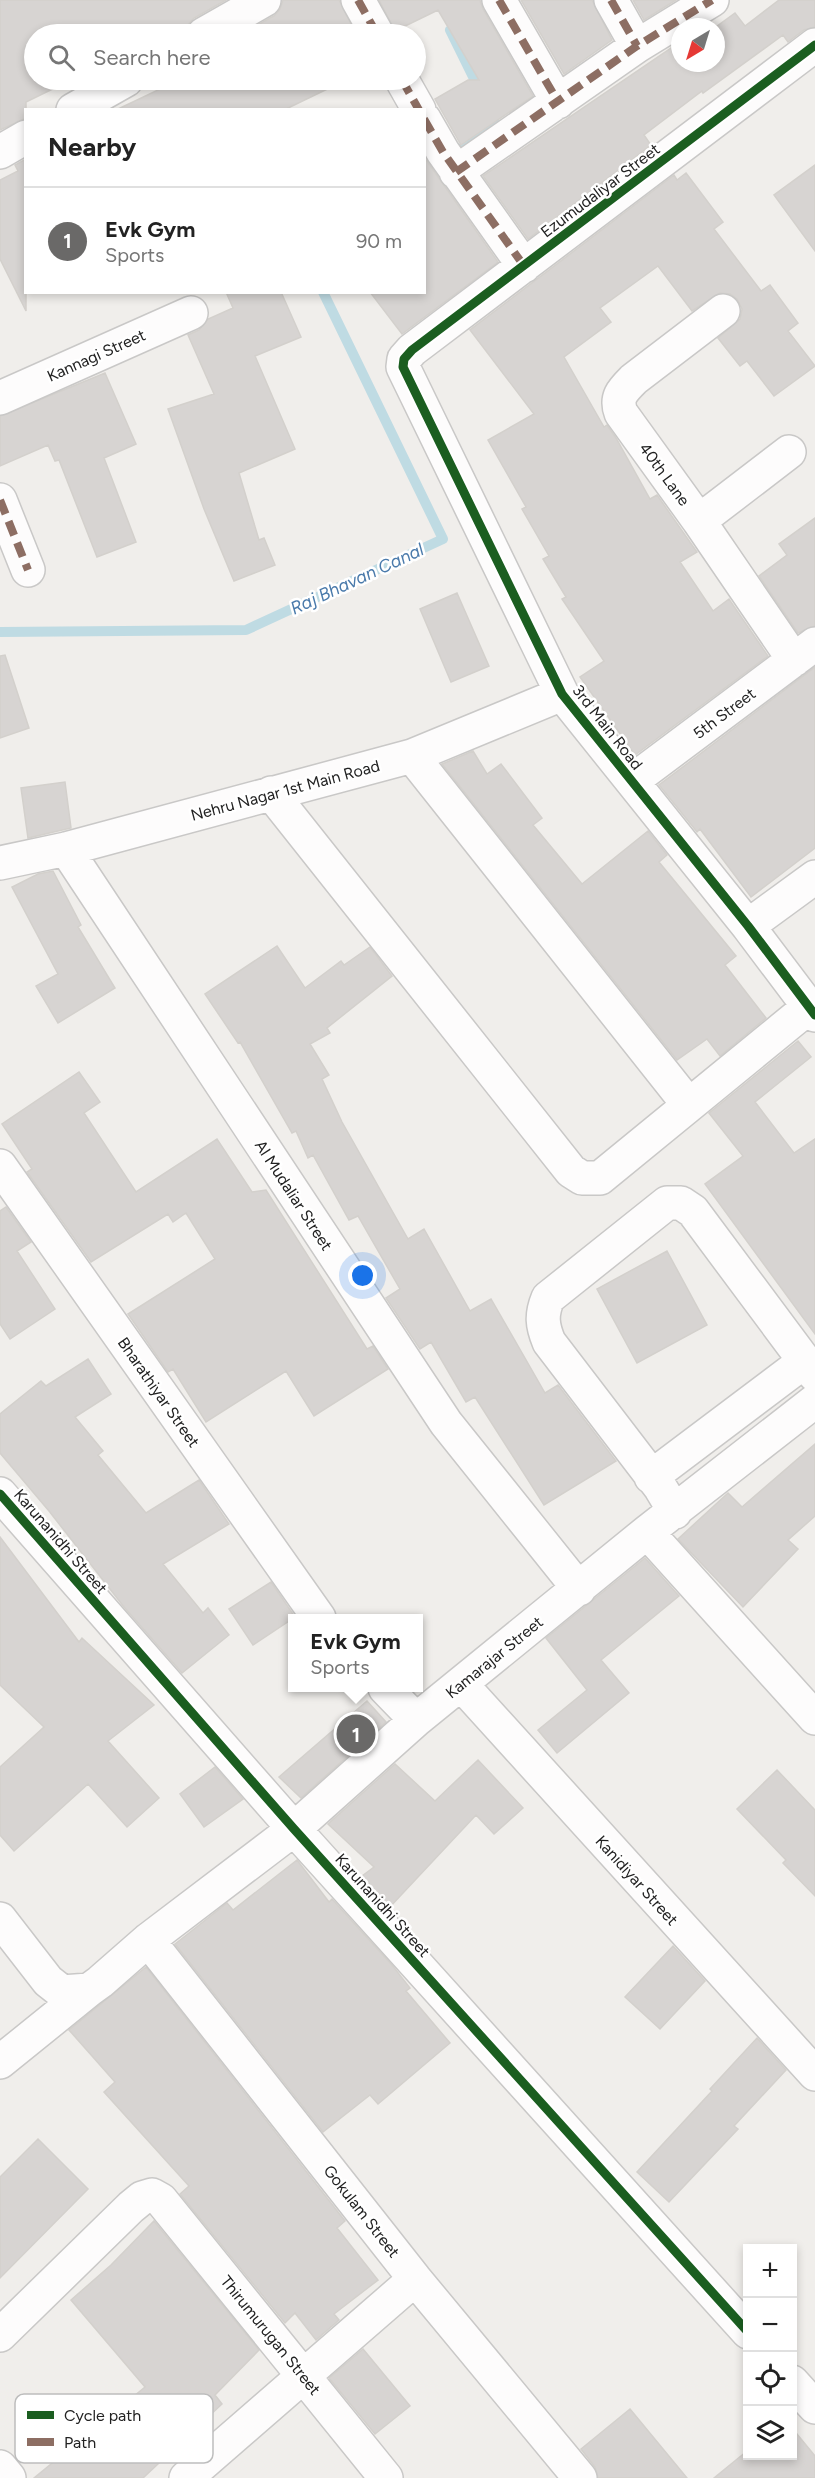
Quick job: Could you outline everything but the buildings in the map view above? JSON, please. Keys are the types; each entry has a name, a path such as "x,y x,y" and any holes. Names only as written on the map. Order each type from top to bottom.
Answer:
{"street":[{"path":"222,24 264,0"},
{"path":"358,0 371,24"},
{"path":"499,0 558,102"},
{"path":"611,0 637,46"},
{"path":"456,172 637,46 712,0"},
{"name":"Ezumudaliyar Street","path":"404,359 412,350 815,45"},
{"path":"77,108 109,90"},
{"path":"408,90 418,108"},
{"path":"426,122 456,172 524,266"},
{"path":"0,152 24,138"},
{"name":"40th Lane","path":"723,311 634,379 622,390 617,403 621,413 699,521 805,652"},
{"name":"Kannagi Street","path":"0,398 191,313"},
{"name":"3rd Main Road","path":"404,359 403,368 562,694 748,926 812,1011"},
{"path":"699,521 789,452"},
{"path":"0,500 28,570"},
{"name":"5th Street","path":"632,781 805,652"},
{"name":"Nehru Nagar 1st Main Road","path":"0,863 66,849 412,756 562,694"},
{"path":"412,756 688,1104"},
{"path":"271,793 571,1171 582,1178 600,1178 688,1104 812,1011"},
{"name":"Al Mudaliar Street","path":"66,849 446,1423 579,1589"},
{"path":"748,926 815,877"},
{"name":"Bharathiyar Street","path":"0,1166 316,1614"},
{"path":"651,1477 810,1368 693,1211 681,1203 667,1203 548,1298 542,1312 543,1326 549,1342 675,1512"},
{"name":"Kamarajar Street","path":"0,2062 148,1940 294,1829 461,1683 647,1532 815,1401"},
{"name":"Karunanidhi Street","path":"0,1494 294,1829 743,2328"},
{"path":"647,1532 815,1718"},
{"name":"Kanidiyar Street","path":"461,1683 815,2074"},
{"path":"389,1692 416,1720"},
{"path":"0,1919 48,1981 62,1992 88,1990"},
{"name":"Gokulam Street","path":"148,1940 415,2279 580,2478"},
{"name":"Thirumurugan Street","path":"0,2335 131,2207 142,2198 152,2195 161,2200 386,2478"},
{"path":"213,2455 306,2377 415,2279"},
{"path":"797,2387 815,2407"},
{"path":"186,2478 204,2463"},
{"path":"0,2467 9,2478"}],"waterway":[{"name":"Raj Bhavan Canal","path":"460,23 450,30 480,91"},
{"name":"Raj Bhavan Canal","path":"454,154 495,124 489,111"},
{"name":"Raj Bhavan Canal","path":"0,632 246,630 443,539 324,294"}],"marked path":[{"path":"358,0 371,24"},
{"path":"499,0 558,102"},
{"path":"611,0 637,46"},
{"path":"456,172 637,46 712,0"},
{"path":"408,90 418,108"},
{"path":"426,122 443,152 524,266"},
{"path":"0,500 28,570"}],"cycle path":[{"path":"815,45 412,350 404,359 403,367 562,694 748,926 815,1015"},
{"path":"0,1494 294,1829 743,2326"}],"place":[{"name":"Evk Gym","path":"356,1734"}]}
